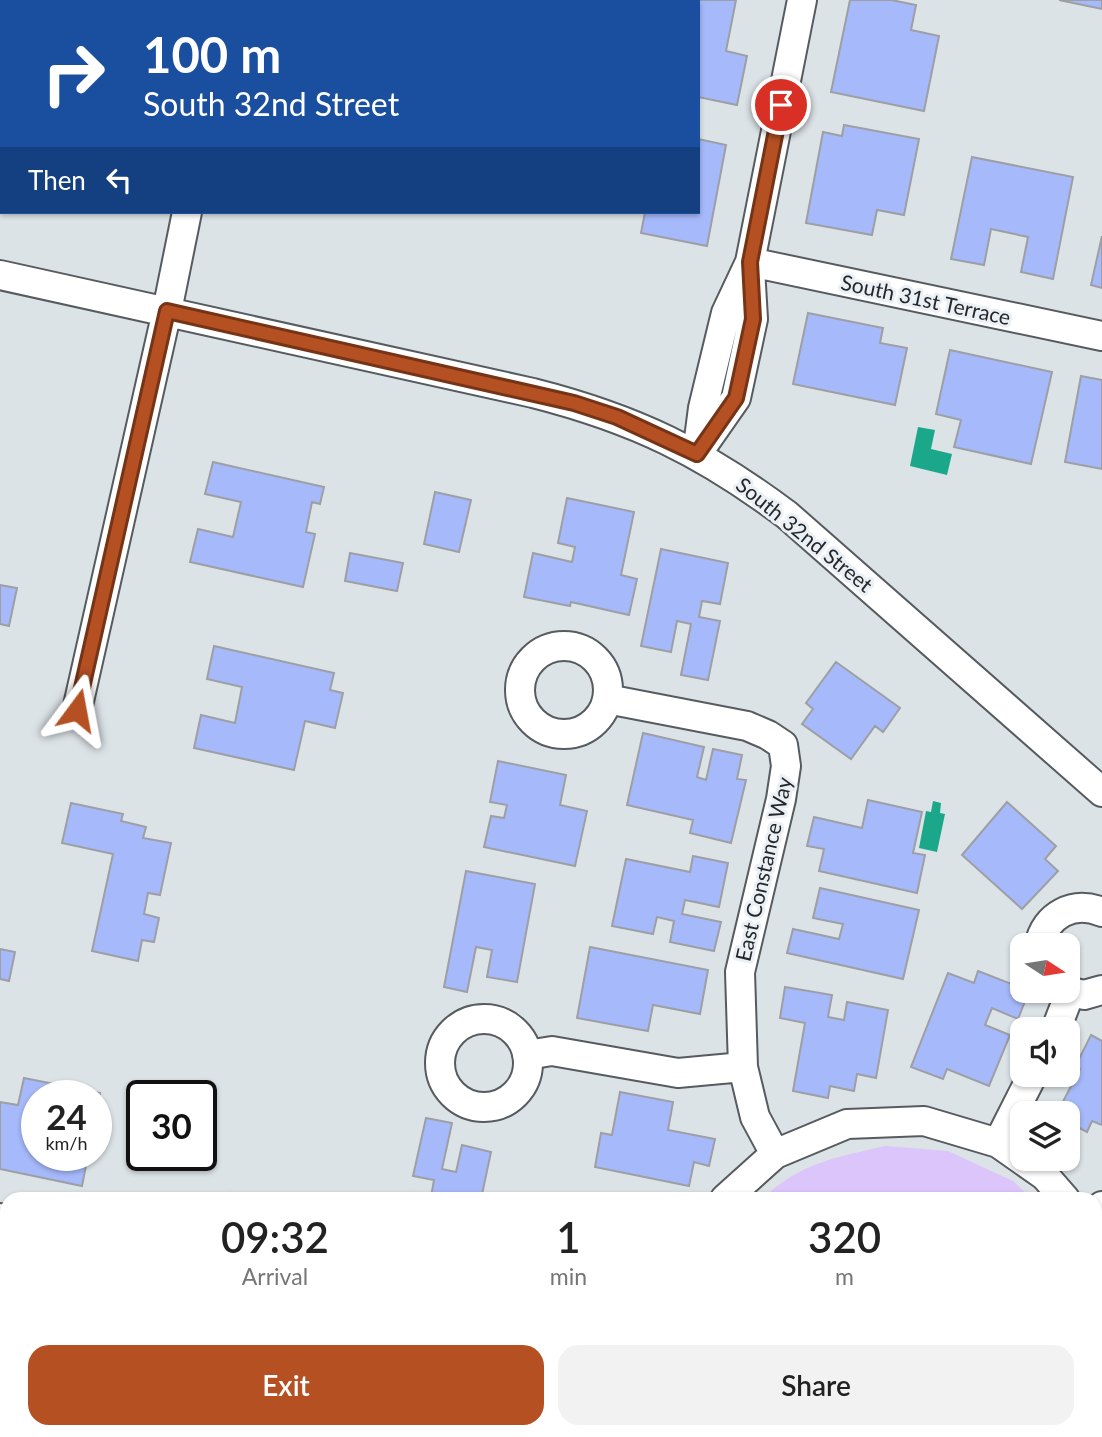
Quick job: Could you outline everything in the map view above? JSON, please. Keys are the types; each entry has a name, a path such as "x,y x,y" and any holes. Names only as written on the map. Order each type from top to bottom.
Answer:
{"street":[{"path":"697,454 703,408 726,313 750,262 802,0"},
{"path":"77,710 167,311 186,214"},
{"path":"697,454 736,398 753,319 750,262"},
{"name":"South 31st Terrace","path":"750,262 1102,336"},
{"name":"South 32nd Street","path":"0,275 574,403 617,417 697,454 743,482 787,515 1102,792"},
{"path":"719,342 747,346"},
{"name":"East Constance Way","path":"607,699 747,726 768,735 783,746 786,766 781,799 740,972 743,1067 755,1117 775,1154"},
{"path":"1042,933 1050,920 1062,911 1076,907 1092,907 1102,912"},
{"path":"1080,994 1102,990"},
{"path":"527,1055 552,1051 678,1073 743,1067"},
{"path":"998,1143 1026,1087"},
{"path":"733,1192 775,1154 847,1124 924,1121 998,1143 1045,1176 1059,1192"}],"shaded area":[{"path":"918,427 935,430 931,449 952,454 947,475 910,466"},
{"path":"933,801 941,803 940,813 945,814 937,852 919,848 926,811 931,812"},
{"path":"885,1146 948,1151 1013,1181 1025,1192 771,1192 805,1169 835,1158"}],"building":[{"path":"700,0 736,0 726,51 747,56 737,105 700,97"},
{"path":"850,0 891,0 916,5 911,30 939,36 924,111 831,92"},
{"path":"1059,0 1102,0 1102,9"},
{"path":"844,125 919,139 904,215 877,210 872,235 806,223 823,132 842,136"},
{"path":"700,139 726,145 707,246 641,233 645,214 700,214"},
{"path":"972,157 1073,177 1053,279 1021,272 1028,237 991,229 984,265 951,259"},
{"path":"1102,236 1102,288 1091,285"},
{"path":"808,313 883,328 880,343 907,348 895,405 793,384"},
{"path":"950,350 1052,372 1031,464 954,447 961,420 936,414"},
{"path":"1081,376 1102,380 1102,469 1065,462"},
{"path":"213,462 324,487 320,504 312,502 306,532 315,534 303,587 190,562 198,529 233,537 241,502 205,494"},
{"path":"435,492 471,500 459,552 424,544"},
{"path":"567,498 634,512 621,575 637,579 629,615 571,602 570,606 524,597 533,553 572,562 575,547 558,543"},
{"path":"661,549 728,563 720,604 702,601 699,617 720,621 708,680 681,675 691,624 677,621 671,652 641,646"},
{"path":"350,553 403,563 397,591 345,581"},
{"path":"0,585 17,588 9,626 0,624"},
{"path":"214,646 334,673 330,690 343,693 335,728 305,721 294,770 194,748 201,715 235,723 242,687 207,679"},
{"path":"836,662 900,708 883,732 875,726 851,759 802,724 813,709 806,703"},
{"path":"643,733 704,747 697,777 706,780 713,749 742,755 737,779 746,780 731,843 690,833 693,820 627,805"},
{"path":"498,761 566,775 560,805 587,811 575,866 484,847 491,816 504,818 507,805 490,802"},
{"path":"868,800 922,812 913,853 925,855 917,893 819,871 824,849 807,846 814,817 862,828"},
{"path":"1007,802 1056,846 1045,859 1058,871 1022,909 962,855"},
{"path":"71,803 123,814 121,821 146,827 143,838 171,843 160,895 148,893 144,914 159,918 154,942 142,940 138,961 92,951 113,854 62,843"},
{"path":"693,856 728,863 719,907 685,900 682,914 721,922 714,951 670,942 674,921 657,917 653,934 612,926 626,859 690,872"},
{"path":"466,871 535,884 517,982 487,977 492,950 476,947 467,992 444,987"},
{"path":"820,888 919,910 903,979 787,953 793,929 839,939 843,924 813,918"},
{"path":"590,947 708,970 700,1014 653,1005 648,1031 577,1018"},
{"path":"0,949 15,952 9,981 0,979"},
{"path":"978,971 1010,983 1010,1003 1024,1003 1019,1017 992,1008 985,1025 1010,1035 989,1086 947,1069 943,1079 911,1067 948,973 974,983"},
{"path":"785,987 832,995 828,1017 844,1020 847,1002 888,1010 876,1078 857,1074 854,1091 830,1086 828,1098 793,1091 805,1023 780,1018"},
{"path":"1091,1035 1102,1041 1102,1125 1092,1121 1087,1132 1080,1128 1080,1101 1063,1101 1071,1087 1080,1087 1080,1057"},
{"path":"21,1092 21,1171 85,1171 82,1186 0,1169 0,1102 18,1105"},
{"path":"620,1092 673,1102 668,1130 715,1139 709,1166 694,1162 689,1186 595,1167 601,1133 612,1135"},
{"path":"426,1118 452,1123 442,1169 456,1172 462,1145 491,1152 482,1192 432,1192 434,1180 413,1176"}],"route":[{"path":"77,710 167,311 574,403 617,417 697,454 736,398 753,319 750,262 781,105"}]}
